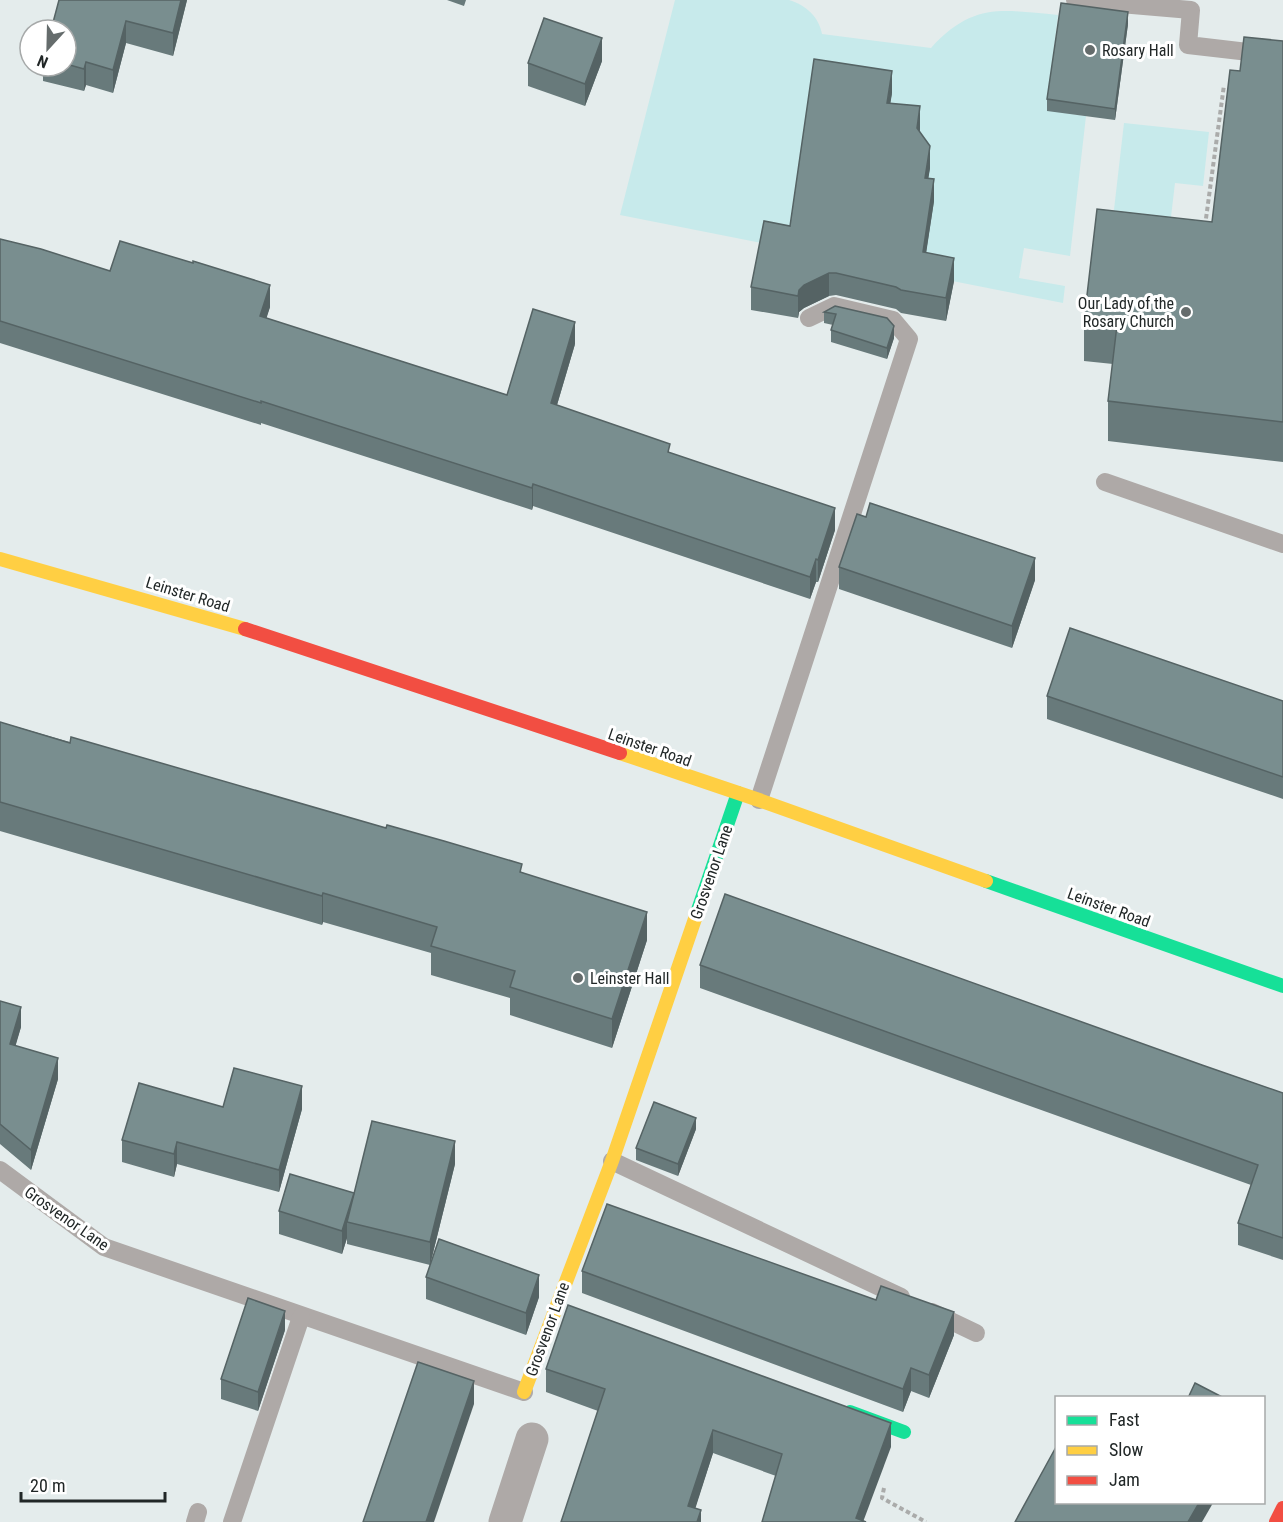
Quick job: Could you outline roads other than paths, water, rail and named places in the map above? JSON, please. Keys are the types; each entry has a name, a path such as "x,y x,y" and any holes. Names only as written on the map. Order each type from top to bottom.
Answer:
{"street":[{"name":"Leinster Road","path":"0,559 206,616 759,800 1283,987"},
{"name":"Grosvenor Lane","path":"524,1392 562,1306 738,793"},
{"path":"837,1407 904,1432"},
{"path":"505,1522 532,1439"},
{"path":"1276,1522 1283,1508"}],"lane":[{"path":"1075,0 1191,10 1188,45 1283,56"},
{"path":"759,800 909,339 893,320 834,306 809,318"},
{"path":"1105,482 1283,544"},
{"path":"612,1161 976,1333"},
{"name":"Grosvenor Lane","path":"0,1170 104,1247 301,1317 524,1392"},
{"path":"232,1522 301,1317"}],"place":[{"name":"Rosary Hall","path":"1090,50"},
{"name":"Our Lady of the Rosary Church","path":"1186,312"},
{"name":"Leinster Hall","path":"578,978"}]}
